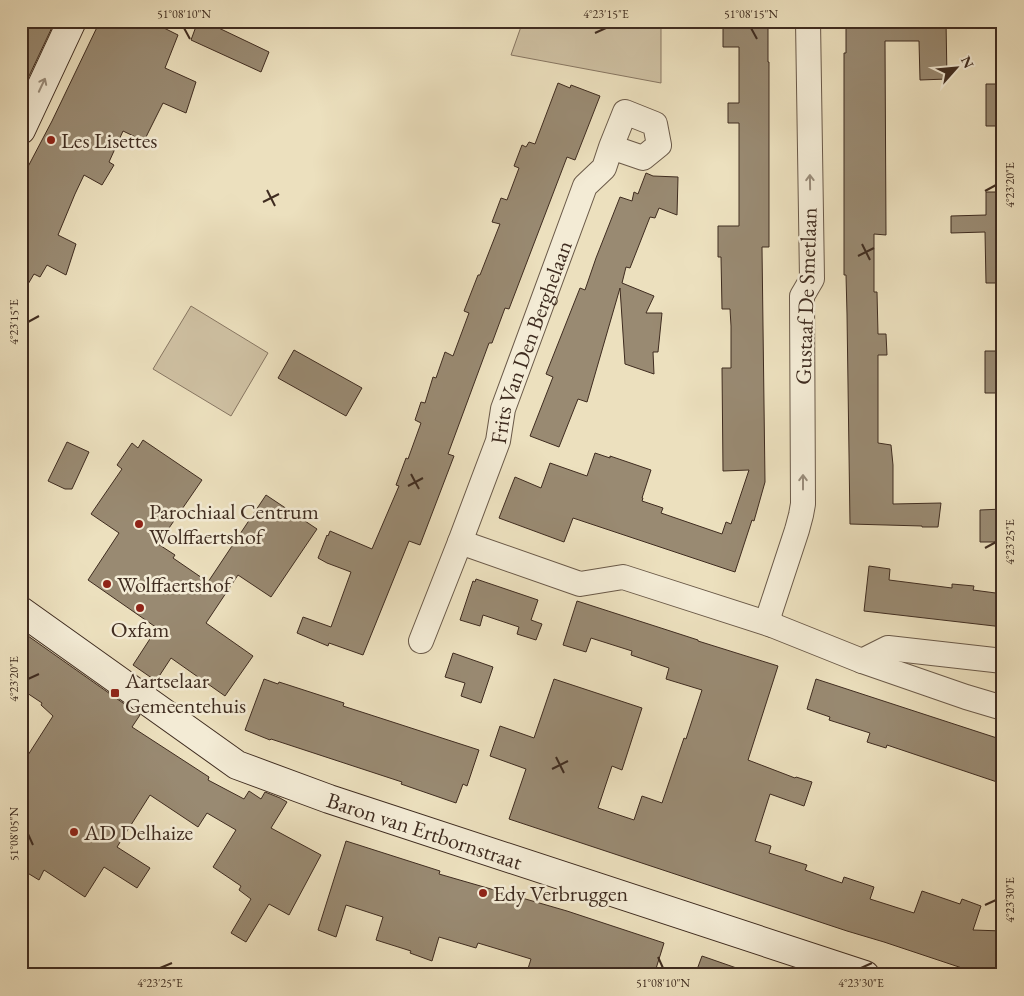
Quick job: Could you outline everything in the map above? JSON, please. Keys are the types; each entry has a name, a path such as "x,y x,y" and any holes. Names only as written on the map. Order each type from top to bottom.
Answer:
{"street":[{"path":"21,130 72,21"},
{"name":"Gustaaf De Smetlaan","path":"772,625 769,615 797,530 803,504 802,296 812,279 808,21"},
{"name":"Frits Van Den Berghelaan","path":"421,641 498,441 503,409 585,186 604,168 611,147"},
{"path":"460,542 580,584 624,577 772,625 862,661 1003,708"},
{"name":"Baron van Ertbornstraat","path":"21,611 237,765 330,799 865,975"},
{"path":"862,661 888,648 1003,661"}],"shaded area":[{"path":"523,21 661,21 661,83 511,55"},
{"path":"191,306 268,353 231,416 153,369"}],"building":[{"path":"21,21 55,21 21,93"},
{"path":"100,21 162,21 160,26 178,35 165,68 196,82 186,113 163,103 144,141 123,131 109,162 114,165 102,185 84,175 58,235 76,244 66,275 47,265 40,277 34,274 21,296 21,180 52,121"},
{"path":"198,21 204,21 269,52 261,72 191,40"},
{"path":"723,21 768,21 769,62 769,247 762,247 765,482 754,521 752,520 735,572 573,518 564,542 499,518 515,477 541,488 550,463 587,476 595,453 651,470 642,501 663,508 661,513 722,534 726,522 731,524 749,470 723,471 722,368 731,368 731,326 730,309 722,309 721,257 718,257 718,226 739,226 739,123 728,123 728,103 739,103 739,47 723,47"},
{"path":"846,21 946,21 947,79 920,80 919,41 885,41 886,235 874,234 874,292 877,292 878,334 886,334 887,355 878,355 878,443 891,445 893,504 941,503 938,527 850,524 847,314 846,275 844,275 844,53 846,53"},
{"path":"558,83 570,88 571,85 600,96 575,160 567,157 509,309 505,308 492,343 489,343 448,454 454,456 420,545 409,541 363,655 329,643 328,646 297,633 303,617 331,627 351,572 318,558 330,531 372,549 399,486 396,485 421,423 415,420 421,402 425,403 433,377 436,378 445,352 453,356 469,313 464,311 500,224 492,222 501,198 507,200 519,168 514,166 522,145 526,147 529,142 535,144"},
{"path":"986,84 1003,84 1003,126 986,126"},
{"path":"646,173 653,176 678,177 677,215 659,208 655,218 650,217 630,268 626,267 622,283 654,296 646,313 662,313 658,352 653,352 654,374 625,364 620,288 587,402 578,399 559,447 530,436 553,377 546,374 580,288 585,290 620,197 632,201 634,192 638,194"},
{"path":"986,192 1003,192 1003,283 986,283 985,232 951,233 951,216 986,215"},
{"path":"294,350 362,388 346,416 278,378"},
{"path":"985,351 1003,351 1003,393 985,393"},
{"path":"143,440 202,480 158,544 175,555 173,558 208,582 266,495 317,529 271,597 238,575 206,623 253,656 225,696 171,658 156,681 133,665 157,628 88,580 119,533 91,514 122,469 117,465 132,443 138,448"},
{"path":"67,442 89,452 72,489 65,489 48,481"},
{"path":"1003,509 1003,542 980,542 980,510"},
{"path":"869,566 890,569 889,580 952,588 952,584 974,586 973,590 1003,594 1003,627 864,611"},
{"path":"476,579 538,600 531,620 542,624 536,640 517,634 519,627 483,615 480,626 460,620 473,581 475,582"},
{"path":"577,601 778,666 748,760 795,778 812,782 804,806 770,794 755,841 771,846 769,853 807,865 805,870 842,883 844,877 874,887 870,899 914,913 922,891 960,904 962,899 981,906 973,930 1003,931 1003,971 965,969 509,819 526,769 490,756 500,726 534,738 554,679 642,708 622,770 612,766 598,808 634,820 642,796 662,803 702,690 666,679 669,668 631,655 632,651 591,638 586,652 563,645"},
{"path":"21,631 140,715 132,727 209,777 208,780 244,799 249,791 261,799 265,792 287,802 271,828 321,855 289,915 269,904 246,942 231,933 251,899 239,890 241,886 213,867 236,830 207,813 198,827 150,795 117,847 150,868 137,888 104,867 85,897 44,870 39,880 21,869 21,766 53,716 41,705 42,703 21,689"},
{"path":"453,653 493,667 481,703 461,696 465,683 445,677"},
{"path":"264,679 344,703 343,706 479,750 467,786 463,784 456,803 401,784 402,782 270,740 245,730"},
{"path":"816,679 1003,740 1003,784 887,745 886,748 867,742 870,733 829,720 830,717 807,709"},
{"path":"346,841 440,871 439,874 567,911 664,943 654,975 526,975 531,959 478,943 476,948 439,937 432,961 410,953 411,951 376,940 383,917 346,905 336,937 318,930"},
{"path":"702,956 748,972 747,975 695,975"}],"place":[{"name":"Les Lisettes","path":"51,140"},
{"name":"Parochiaal Centrum Wolffaertshof","path":"139,524"},
{"name":"Wolffaertshof","path":"107,584"},
{"name":"Oxfam","path":"140,608"},
{"name":"Aartselaar Gemeentehuis","path":"115,693"},
{"name":"AD Delhaize","path":"74,832"},
{"name":"Edy Verbruggen","path":"483,893"}]}
